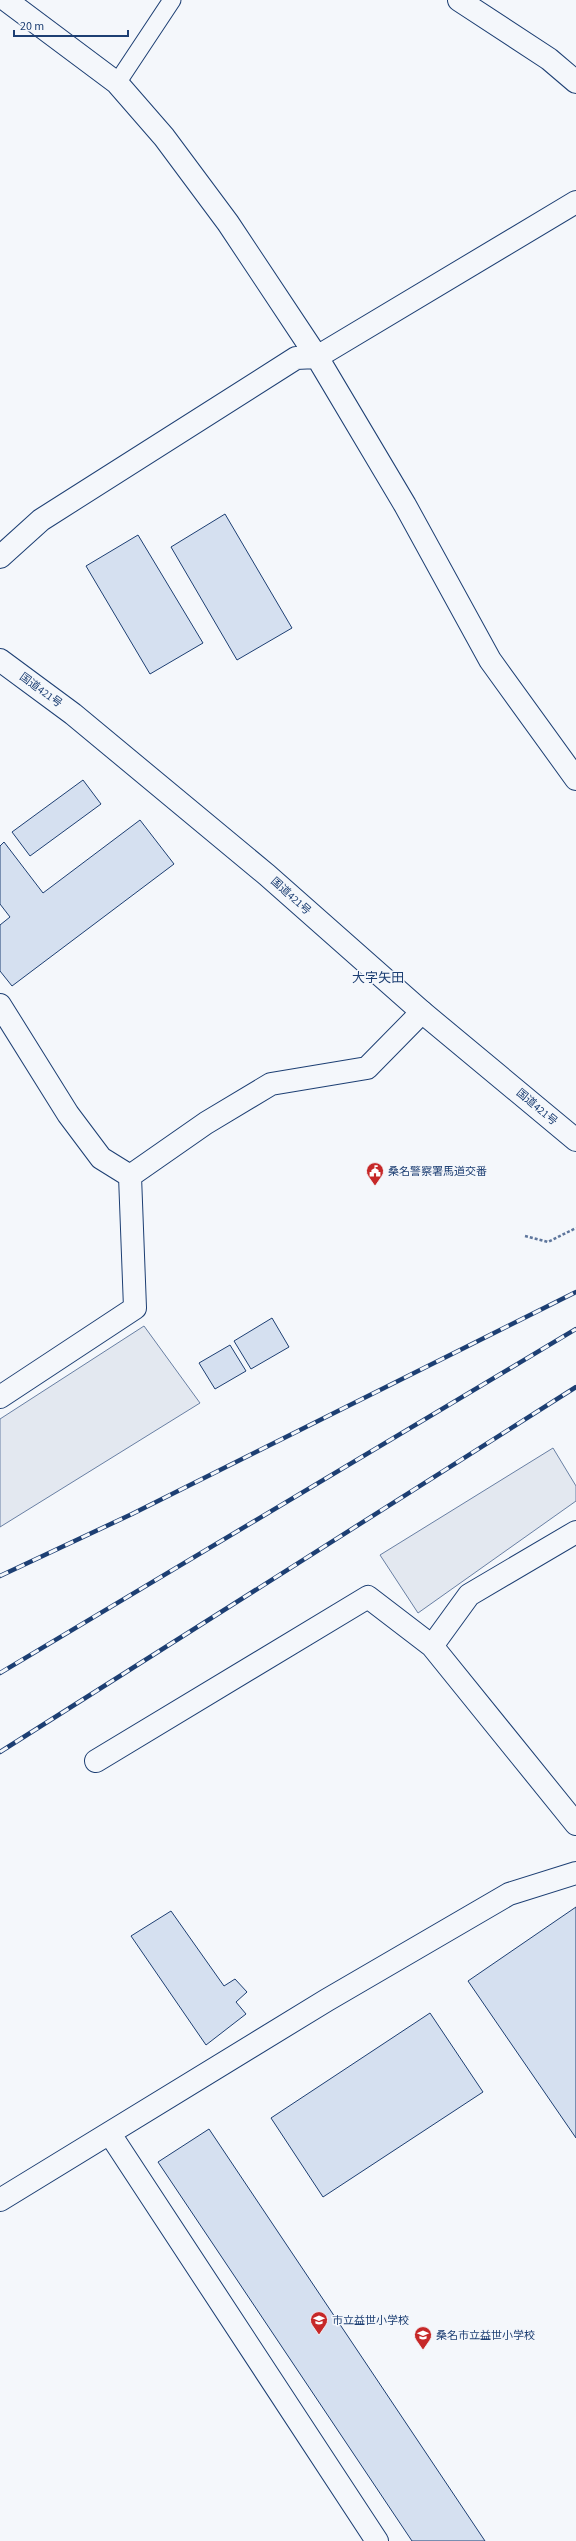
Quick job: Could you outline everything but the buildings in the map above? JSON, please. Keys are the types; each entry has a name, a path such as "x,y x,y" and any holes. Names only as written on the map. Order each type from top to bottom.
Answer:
{"main road":[{"path":"6,0 117,83 164,137 228,223 317,357 405,505 490,660 576,779"},
{"path":"459,0 549,59 576,82"},
{"path":"0,557 41,520 296,358 317,357 576,202"},
{"name":"国道421号","path":"0,660 73,714 267,875 422,1012 576,1140"},
{"path":"0,1005 68,1114 101,1158 130,1176"},
{"path":"130,1176 206,1123 271,1084 367,1068 422,1012"},
{"path":"0,1396 135,1308 130,1176"},
{"path":"432,1646 469,1595 576,1532"},
{"path":"96,1762 368,1597 432,1646 576,1824"},
{"path":"0,2200 327,2000 509,1894 576,1873"},
{"path":"110,2134 377,2541"}],"lane":[{"path":"117,83 172,0"}],"path":[{"path":"525,1236 548,1242 576,1228"}],"shaded area":[{"path":"144,1326 200,1403 0,1527 0,1419"},
{"path":"553,1448 576,1486 576,1501 418,1613 380,1555"}],"railway":[{"path":"0,1576 132,1514 576,1292"},
{"path":"0,1673 576,1329"},
{"path":"0,1752 576,1387"}],"place":[{"name":"桑名警察署馬道交番","path":"375,1186"},
{"name":"市立益世小学校","path":"319,2335"},
{"name":"桑名市立益世小学校","path":"423,2350"}],"district":[{"name":"大字矢田","path":"378,978"}]}
